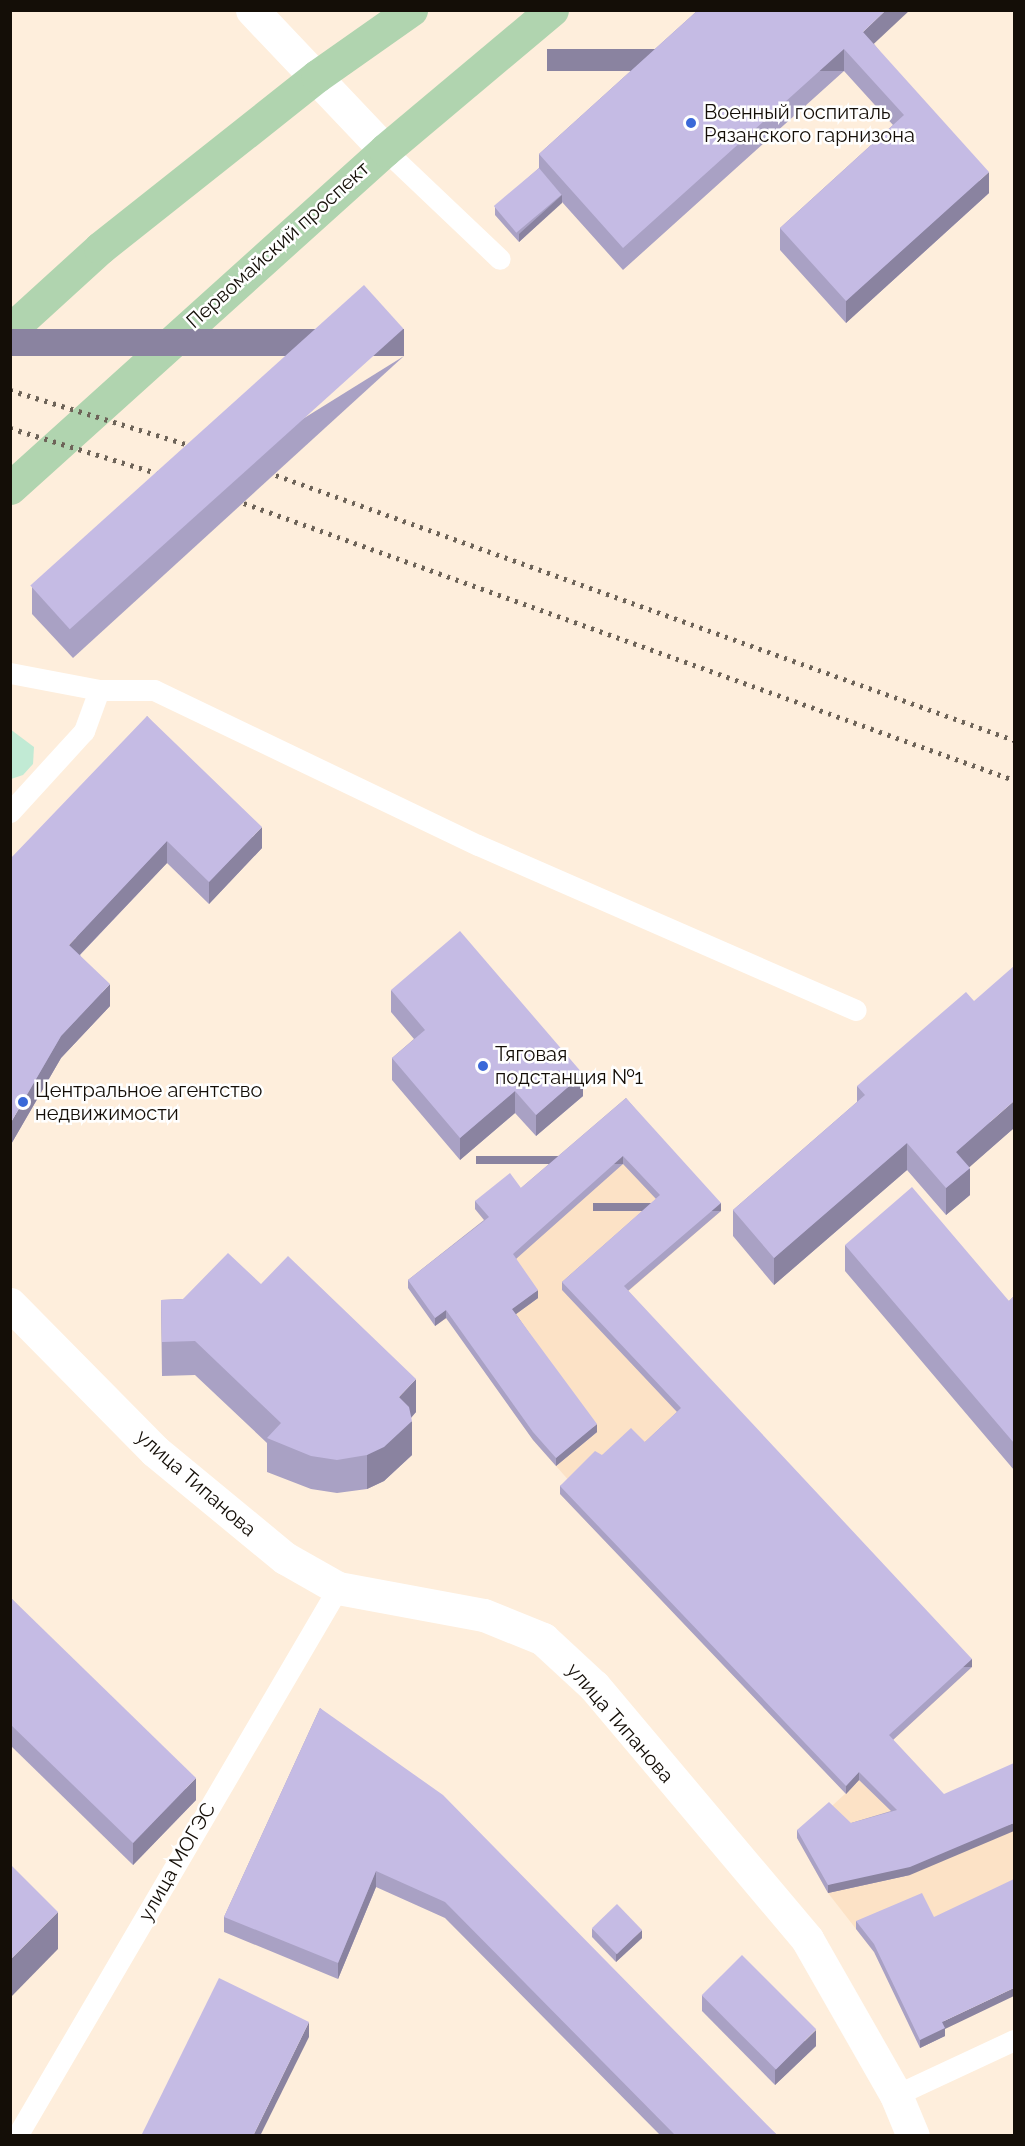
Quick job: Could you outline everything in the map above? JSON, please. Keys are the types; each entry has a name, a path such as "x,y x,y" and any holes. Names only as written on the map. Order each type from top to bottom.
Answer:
{"main road":[{"path":"10,330 100,248 316,76 411,10"},
{"name":"Первомайский проспект","path":"10,488 177,335 385,150 552,10"}],"street":[{"path":"252,10 385,150"},
{"name":"улица Типанова","path":"10,1304 155,1451 285,1558 338,1588 484,1615 543,1639 594,1686 807,1939 896,2095 913,2136"}],"lane":[{"path":"385,150 500,258"},
{"path":"10,673 99,690 154,690 478,845 856,1010"},
{"path":"10,812 84,731 99,690"},
{"name":"улица МОГЭС","path":"16,2136 338,1588"},
{"path":"896,2095 1014,2040"}],"shaded area":[{"path":"626,1106 721,1211 624,1295 972,1667 890,1743 944,1801 1014,1771 1014,1996 874,1952 828,1893 797,1838 846,1793 560,1494 571,1483 533,1440 447,1318 435,1326 488,1225 475,1209 521,1195"}],"green space":[{"path":"10,729 34,747 33,764 23,775 11,779"}],"building":[{"path":"698,10 886,10 863,32 989,172 846,301 780,228 904,115 844,49 623,248 539,154"},
{"path":"539,168 561,195 516,233 494,206"},
{"path":"364,285 403,329 70,629 30,585"},
{"path":"147,716 262,827 209,882 167,841 69,945 110,984 61,1036 10,1124 10,859"},
{"name":"Тяговая подстанция №1","path":"460,931 583,1074 536,1115 515,1091 460,1138 392,1058 425,1030 391,990"},
{"path":"1014,966 1014,1101 956,1152 970,1168 946,1188 907,1143 774,1258 733,1210 865,1095 857,1086 966,992 974,1001"},
{"path":"626,1098 721,1203 624,1286 972,1659 889,1735 944,1794 1014,1763 1014,1823 910,1867 828,1885 797,1830 829,1802 851,1823 897,1810 859,1772 846,1786 560,1486 595,1451 602,1455 631,1428 645,1442 681,1408 562,1282 660,1195 623,1156 513,1254 538,1290 512,1309 597,1424 556,1458 533,1432 446,1310 435,1318 408,1280 489,1217 475,1201 510,1173 521,1188"},
{"path":"912,1187 1009,1301 1014,1296 1014,1443 845,1245"},
{"path":"228,1253 261,1284 288,1256 416,1379 399,1397 409,1407 412,1421 384,1447 367,1455 337,1460 311,1456 267,1438 281,1423 195,1341 162,1342 161,1300 183,1299"},
{"path":"10,1597 196,1778 133,1843 10,1724"},
{"path":"320,1708 443,1795 778,2136 676,2136 445,1902 376,1871 338,1963 224,1917"},
{"path":"10,1864 58,1912 10,1960"},
{"path":"1014,1879 1014,1988 942,2022 945,2028 920,2040 874,1944 856,1921 922,1893 934,1917"},
{"path":"617,1904 642,1930 617,1954 592,1928"},
{"path":"742,1955 816,2029 776,2070 702,1995"},
{"path":"219,1978 309,2022 253,2136 141,2136"}],"railway":[{"path":"10,390 205,450"},
{"path":"10,428 173,478"},
{"path":"259,469 1014,740"},
{"path":"227,497 1014,780"}],"place":[{"name":"Военный госпиталь Рязанского гарнизона","path":"691,123"},
{"name":"Тяговая подстанция №1","path":"483,1066"},
{"name":"Центральное агентство недвижимости","path":"23,1102"}]}
